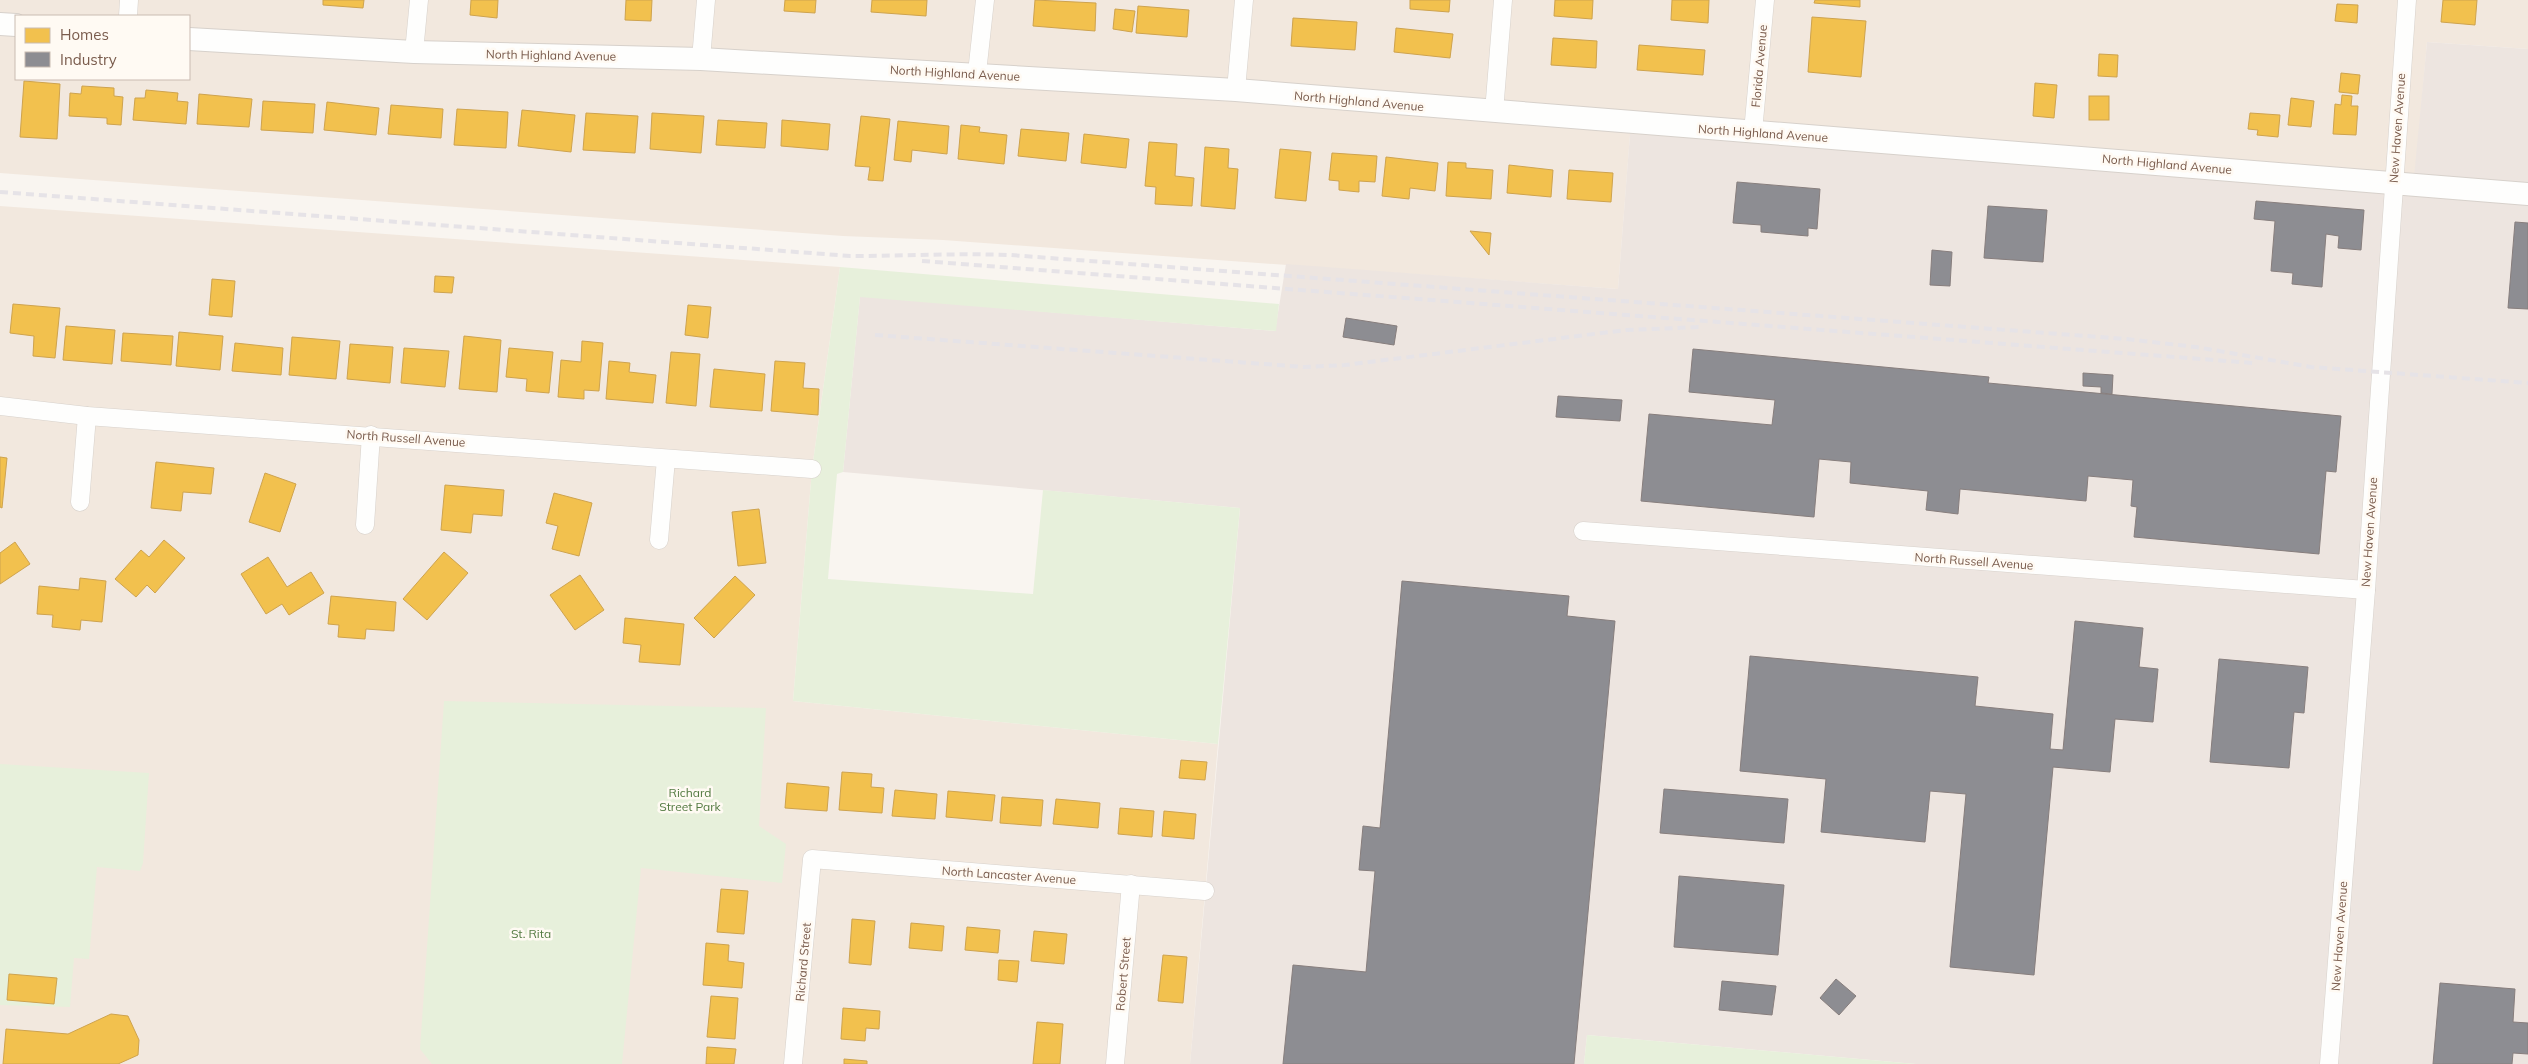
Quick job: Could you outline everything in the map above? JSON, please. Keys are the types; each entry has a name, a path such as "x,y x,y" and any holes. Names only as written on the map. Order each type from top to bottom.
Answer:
{"street":[{"path":"128,15 129,0"},
{"path":"414,52 419,0"},
{"path":"701,59 706,0"},
{"path":"977,73 985,0"},
{"path":"1236,90 1244,0"},
{"path":"1494,112 1503,0"},
{"name":"Florida Avenue","path":"1753,132 1765,0"},
{"name":"New Haven Avenue","path":"2329,1064 2366,590 2407,0"},
{"path":"0,24 15,25"},
{"name":"North Highland Avenue","path":"190,39 414,52 701,59 977,73 1236,90 2528,194"},
{"name":"North Russell Avenue","path":"0,406 86,416 371,435 812,469"},
{"path":"80,502 86,416"},
{"path":"365,526 371,435"},
{"path":"658,540 666,459"},
{"name":"North Russell Avenue","path":"1583,531 2366,590"},
{"name":"North Lancaster Avenue","path":"812,859 1205,891"},
{"name":"Richard Street","path":"793,1064 812,859"},
{"name":"Robert Street","path":"1115,1064 1131,884"}],"shaded area":[{"path":"0,0 2528,0 2528,49 2427,42 2414,188 1630,135 1618,289 943,240 843,236 0,173"},
{"path":"2427,42 2528,49 2528,1064 1916,1064 1587,1035 1584,1064 1190,1064 1240,508 843,472 860,296 1275,331 1286,264 1618,289 1630,134 2413,187"},
{"path":"0,206 840,267 812,469 793,701 1218,744 1190,1064 0,1064"}],"green space":[{"path":"840,267 1279,304 1276,331 860,297 843,472 837,474 828,579 1033,594 1043,490 1240,508 1218,744 793,701 812,469"},
{"name":"St. Rita","path":"444,701 766,708 759,826 786,844 782,883 641,868 622,1064 432,1064 420,1049"},
{"path":"0,764 149,773 143,863 140,871 97,867 89,959 74,958 70,1007 0,1005"},
{"path":"1587,1035 1916,1064 1584,1064"}],"building: Homes":[{"path":"323,0 364,0 363,8 323,5"},
{"path":"471,0 498,0 497,18 470,15"},
{"path":"626,0 652,0 651,21 625,20"},
{"path":"785,0 816,0 815,13 784,11"},
{"path":"872,0 927,0 926,16 871,12"},
{"path":"1035,0 1096,3 1095,31 1033,26"},
{"path":"1410,0 1450,0 1449,12 1410,9"},
{"path":"1555,0 1593,0 1592,19 1554,16"},
{"path":"1672,0 1709,0 1708,23 1671,20"},
{"path":"1815,0 1860,0 1860,7 1814,3"},
{"path":"2443,0 2477,0 2475,25 2441,22"},
{"path":"2337,4 2358,5 2357,23 2335,21"},
{"path":"1138,6 1189,10 1187,37 1136,33"},
{"path":"1115,9 1135,11 1132,32 1113,29"},
{"path":"1812,17 1866,21 1861,77 1808,72"},
{"path":"1293,18 1357,22 1355,50 1291,46"},
{"path":"1396,28 1453,34 1450,58 1394,52"},
{"path":"1553,38 1597,41 1596,68 1551,65"},
{"path":"1639,45 1705,50 1703,75 1637,70"},
{"path":"2099,54 2118,55 2117,77 2098,76"},
{"path":"2341,73 2360,75 2358,94 2339,92"},
{"path":"24,81 60,84 57,139 20,137"},
{"path":"2035,83 2057,85 2054,118 2033,116"},
{"path":"82,86 114,88 114,96 123,97 121,125 107,124 107,118 69,116 70,93 81,94"},
{"path":"146,90 178,93 177,101 188,102 186,124 133,120 135,98 145,98"},
{"path":"199,94 252,99 249,127 197,124"},
{"path":"2342,95 2352,96 2351,106 2358,106 2356,135 2333,134 2335,104 2341,105"},
{"path":"2089,96 2109,96 2109,120 2089,120"},
{"path":"2291,98 2314,101 2311,127 2288,125"},
{"path":"263,101 315,104 313,133 261,130"},
{"path":"327,102 379,108 376,135 324,130"},
{"path":"391,105 443,109 441,138 388,134"},
{"path":"457,109 508,112 506,148 454,145"},
{"path":"522,110 575,115 571,152 518,146"},
{"path":"586,113 638,116 635,153 583,150"},
{"path":"652,113 704,116 701,153 650,149"},
{"path":"2250,113 2280,115 2278,137 2257,135 2258,130 2248,129"},
{"path":"861,116 890,119 883,181 868,180 870,167 855,166"},
{"path":"718,120 767,123 765,148 716,145"},
{"path":"782,120 830,124 828,150 781,146"},
{"path":"898,121 949,126 947,154 912,150 911,162 894,160"},
{"path":"961,125 980,127 979,132 1007,135 1004,164 958,159"},
{"path":"1021,129 1069,133 1066,161 1018,156"},
{"path":"1084,134 1129,139 1126,168 1081,163"},
{"path":"1149,142 1177,144 1175,176 1194,178 1192,206 1155,204 1156,187 1145,186"},
{"path":"1205,147 1229,149 1228,168 1238,169 1235,209 1201,206"},
{"path":"1280,149 1311,152 1306,201 1275,198"},
{"path":"1332,153 1377,156 1375,182 1359,181 1359,192 1339,190 1339,181 1329,180"},
{"path":"1386,157 1438,163 1435,191 1410,188 1409,199 1382,196"},
{"path":"1448,162 1466,163 1466,168 1493,170 1491,199 1446,196"},
{"path":"1509,165 1553,170 1551,197 1507,193"},
{"path":"1569,170 1613,173 1611,202 1567,199"},
{"path":"1470,231 1491,233 1489,255"},
{"path":"435,276 454,277 452,293 434,292"},
{"path":"212,279 235,281 232,317 209,315"},
{"path":"13,304 60,308 55,358 33,356 34,336 10,333"},
{"path":"688,305 711,307 708,338 685,335"},
{"path":"66,326 115,330 112,364 63,360"},
{"path":"179,332 223,336 220,370 176,366"},
{"path":"123,333 173,336 171,365 121,361"},
{"path":"464,336 501,340 497,392 459,389"},
{"path":"292,337 340,341 336,379 289,375"},
{"path":"582,341 603,343 599,391 584,390 584,399 558,397 561,360 581,362"},
{"path":"235,343 283,348 281,375 232,371"},
{"path":"350,344 393,347 390,383 347,379"},
{"path":"404,348 449,351 445,387 401,383"},
{"path":"509,348 553,352 549,393 526,391 527,379 506,377"},
{"path":"671,352 700,354 696,406 666,403"},
{"path":"609,361 630,363 629,372 656,375 653,403 606,399"},
{"path":"775,361 805,363 803,388 819,389 818,415 771,411"},
{"path":"714,369 765,374 762,411 710,407"},
{"path":"0,457 7,458 2,508 0,507"},
{"path":"156,462 214,468 211,494 183,492 181,511 151,508"},
{"path":"265,473 296,484 280,532 249,522"},
{"path":"445,485 504,490 502,516 473,514 471,533 441,530"},
{"path":"554,493 592,503 579,556 552,549 558,526 546,523"},
{"path":"759,509 766,563 738,566 732,512"},
{"path":"164,540 185,558 155,593 147,585 136,597 115,579 141,550 149,557"},
{"path":"15,542 30,564 0,584 0,553"},
{"path":"444,552 468,573 427,620 403,599"},
{"path":"268,557 287,587 311,572 324,593 289,615 282,604 266,614 241,574"},
{"path":"580,575 604,610 575,630 550,595"},
{"path":"735,576 755,595 714,638 694,618"},
{"path":"80,578 106,581 102,622 81,620 80,630 52,627 53,615 37,614 39,586 79,590"},
{"path":"331,596 396,602 394,631 366,629 365,639 338,637 339,625 328,624"},
{"path":"625,618 684,624 680,665 639,662 641,645 623,643"},
{"path":"1181,760 1207,762 1205,780 1179,778"},
{"path":"842,772 872,774 871,787 884,788 882,813 839,810"},
{"path":"787,783 829,787 827,811 785,808"},
{"path":"895,790 937,794 935,819 892,816"},
{"path":"948,791 995,795 992,821 946,817"},
{"path":"1002,797 1043,800 1041,826 1000,823"},
{"path":"1056,799 1100,803 1098,828 1053,824"},
{"path":"1120,808 1154,811 1152,837 1118,834"},
{"path":"1164,811 1196,814 1194,839 1162,836"},
{"path":"721,889 748,891 744,934 717,932"},
{"path":"852,919 875,921 871,965 849,963"},
{"path":"911,923 944,926 942,951 909,948"},
{"path":"967,927 1000,930 998,953 965,950"},
{"path":"1034,931 1067,934 1064,964 1031,961"},
{"path":"706,943 729,945 728,961 744,963 742,988 703,985"},
{"path":"1163,955 1187,957 1183,1003 1158,1001"},
{"path":"999,960 1019,961 1017,982 998,980"},
{"path":"9,974 57,978 54,1004 7,1000"},
{"path":"711,996 738,998 735,1039 707,1037"},
{"path":"843,1008 880,1011 879,1029 866,1028 865,1041 841,1039"},
{"path":"111,1014 128,1016 139,1040 138,1055 118,1064 3,1064 6,1029 68,1034"},
{"path":"1037,1022 1063,1024 1060,1064 1033,1064"},
{"path":"707,1047 736,1049 734,1064 706,1064"},
{"path":"844,1059 867,1061 867,1064 844,1064"}],"building: Industry":[{"path":"1737,182 1820,189 1817,229 1808,228 1808,236 1761,232 1761,225 1733,223"},
{"path":"2256,201 2364,210 2361,250 2338,248 2339,236 2326,234 2322,287 2292,284 2293,273 2271,271 2275,221 2254,219"},
{"path":"1988,206 2047,210 2043,262 1984,258"},
{"path":"2515,222 2528,223 2528,309 2508,308"},
{"path":"1932,250 1952,252 1950,286 1930,285"},
{"path":"1346,318 1397,326 1394,345 1343,337"},
{"path":"1693,349 1989,377 1988,383 2341,416 2336,472 2326,471 2319,554 2134,537 2137,507 2131,506 2133,480 2088,476 2086,501 1960,489 1958,514 1926,510 1928,491 1850,483 1851,462 1819,459 1814,517 1641,501 1649,414 1772,425 1775,400 1689,392"},
{"path":"2083,373 2113,375 2112,394 2101,393 2101,387 2083,386"},
{"path":"1558,396 1622,400 1620,421 1556,417"},
{"path":"1402,581 1569,596 1567,616 1615,621 1574,1064 1283,1064 1293,965 1366,972 1375,871 1359,870 1363,826 1380,828"},
{"path":"2075,621 2143,628 2139,667 2158,669 2153,722 2115,719 2110,772 2053,767 2034,975 1950,967 1966,794 1930,791 1925,842 1821,832 1826,779 1740,771 1750,656 1978,677 1975,706 2053,714 2050,749 2063,750"},
{"path":"2219,659 2308,667 2304,713 2294,712 2289,768 2210,762"},
{"path":"1664,789 1788,799 1784,843 1660,833"},
{"path":"1679,876 1784,885 1778,955 1674,947"},
{"path":"1836,979 1856,996 1839,1015 1820,998"},
{"path":"1722,981 1776,986 1772,1015 1719,1010"},
{"path":"2440,983 2515,989 2513,1022 2528,1023 2528,1054 2513,1053 2512,1064 2433,1064"}],"railway":[{"path":"0,192 850,256 1010,255 2126,339 2196,347 2311,367 2528,383"},
{"path":"922,261 2253,363"},
{"path":"875,335 1304,367 1345,365 1626,330 1701,327"}],"park label":[{"name":"Richard Street Park","path":"690,799"}]}
